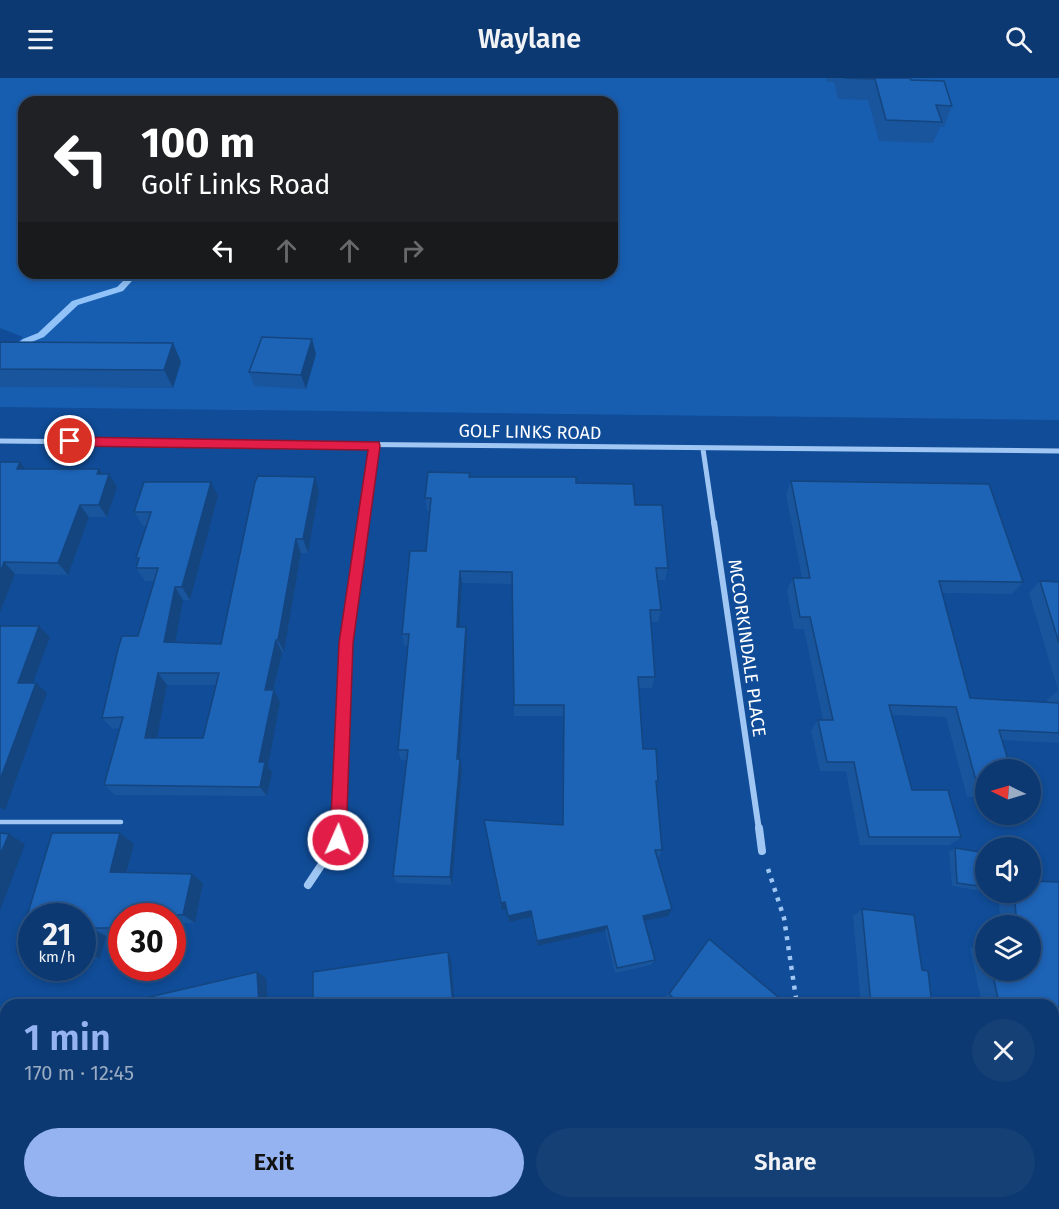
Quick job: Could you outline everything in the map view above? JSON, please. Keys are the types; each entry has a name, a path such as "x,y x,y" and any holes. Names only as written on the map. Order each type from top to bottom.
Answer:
{"street":[{"name":"GOLF LINKS ROAD","path":"0,441 703,449 1059,450"},
{"path":"308,885 338,840 346,643 374,446"},
{"name":"MCCORKINDALE PLACE","path":"703,449 762,851"}],"lane":[{"path":"0,822 121,822"}],"path":[{"path":"762,851 784,918 796,999"}],"shaded area":[{"path":"0,78 1059,78 1059,420 0,407 0,355 23,337 0,328"}],"building":[{"path":"844,78 910,78 911,80 944,81 952,106 936,105 942,122 886,120 875,79"},
{"path":"262,337 312,339 301,375 249,372"},
{"path":"0,342 173,343 164,370 0,369"},
{"path":"0,462 20,462 17,469 99,469 97,474 109,474 99,505 80,505 58,563 4,562 0,573"},
{"path":"428,472 470,473 469,477 576,477 576,483 633,484 635,505 662,505 668,568 656,568 661,610 650,610 655,677 638,677 643,749 656,749 658,781 656,781 662,850 655,850 672,909 643,916 655,960 617,968 607,926 537,941 531,911 508,916 505,902 501,903 484,820 563,825 564,705 514,705 512,572 460,571 457,627 466,627 457,759 460,759 450,877 393,876 408,750 398,750 409,634 402,634 410,551 426,551 431,498 425,498"},
{"path":"258,476 315,477 303,539 296,539 278,640 276,640 265,690 274,690 259,762 265,762 260,787 104,785 123,717 102,718 118,649 122,636 138,636 158,568 136,568 139,558 136,558 151,512 134,512 144,482 211,482 182,587 175,587 164,642 221,644","holes":["158,673 219,673 203,738 145,738"]},
{"path":"791,481 989,484 1023,582 939,581 970,698 1059,703 1059,733 999,730 1008,759 975,759 975,777 956,707 889,705 912,790 948,790 961,837 869,837 854,762 827,762 818,720 833,720 810,617 800,617 793,578 810,578"},
{"path":"1040,581 1059,582 1059,643"},
{"path":"0,626 39,626 18,683 36,683 0,780"},
{"path":"0,833 9,834 0,855"},
{"path":"52,833 120,833 110,872 192,874 186,903 108,903 108,928 96,928 96,903 31,903"},
{"path":"955,848 975,851 975,885 957,883"},
{"path":"1041,881 1059,882 1059,999 998,999 994,981 1041,981 1041,915 1016,915 1015,903 1041,903"},
{"path":"862,909 914,915 922,970 928,971 931,999 870,999"},
{"path":"709,939 780,999 674,999 669,994"},
{"path":"448,952 452,999 313,999 313,972"},
{"path":"257,972 259,999 141,999"}],"waterway":[{"path":"0,360 26,341 41,335 75,303 120,289 129,279"}],"route":[{"path":"70,441 374,446 346,643 338,840"}]}
